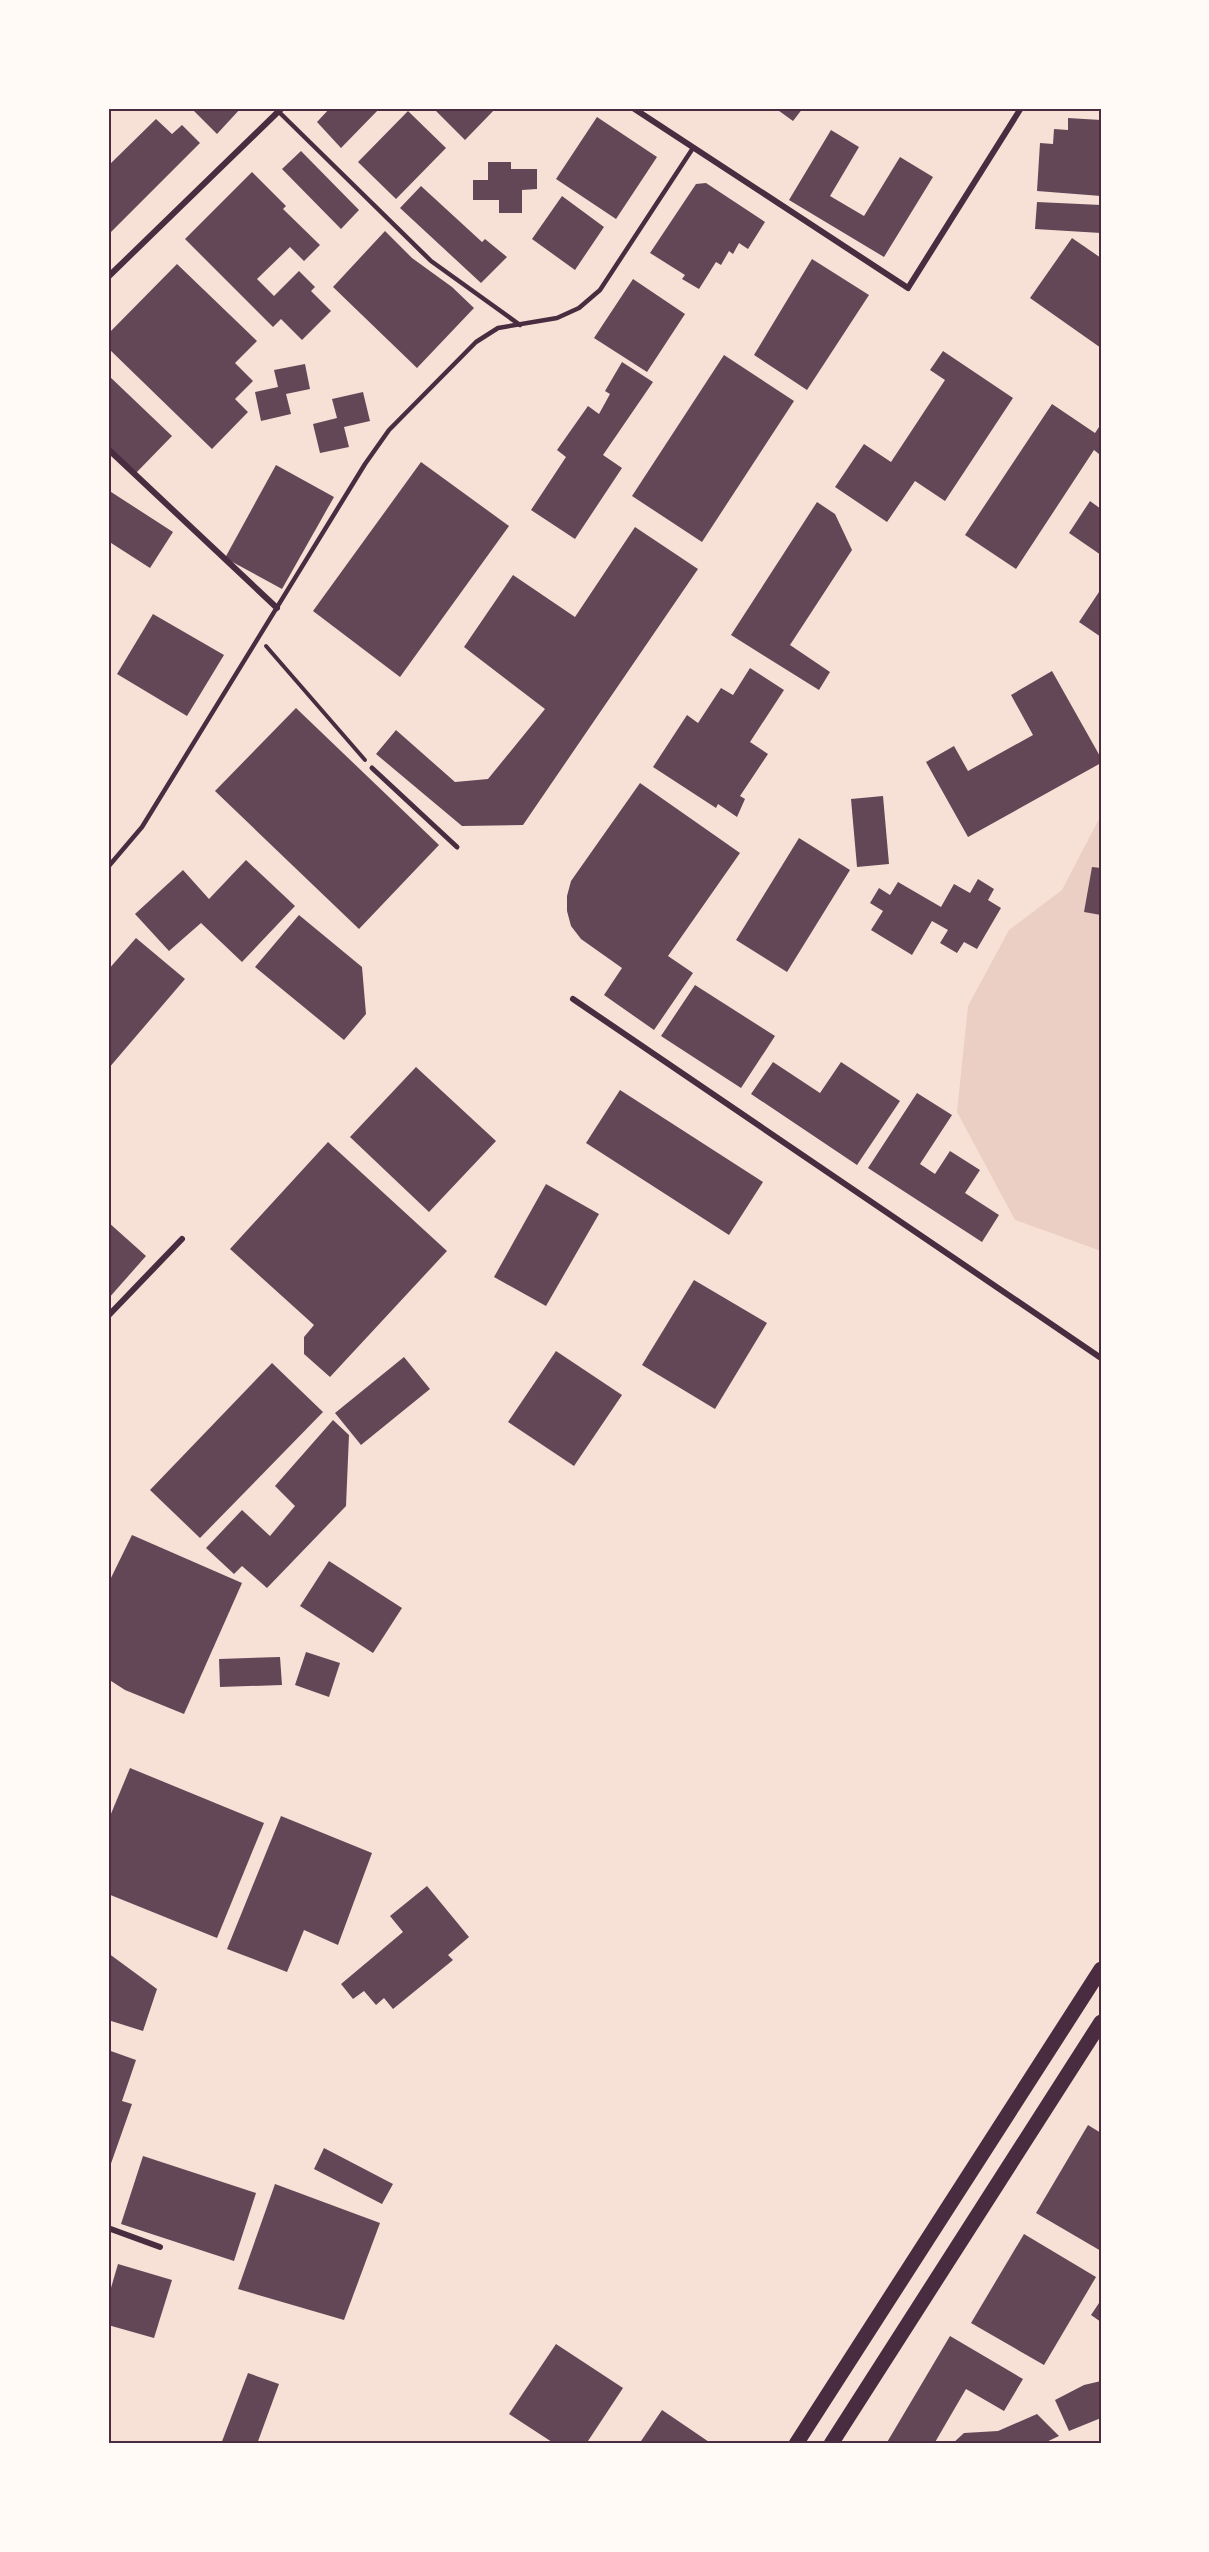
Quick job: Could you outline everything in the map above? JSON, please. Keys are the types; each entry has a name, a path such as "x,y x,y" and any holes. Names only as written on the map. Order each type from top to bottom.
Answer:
{"main road":[{"path":"796,2444 1101,1969"},
{"path":"831,2444 1101,2022"}],"street":[{"path":"633,108 908,288 1021,108"},
{"path":"108,278 281,110"},
{"path":"108,449 277,608"},
{"path":"372,768 457,847"},
{"path":"573,999 1101,1358"},
{"path":"108,1316 182,1239"},
{"path":"108,2228 160,2247"}],"lane":[{"path":"281,110 431,261 520,326"},
{"path":"108,867 142,827 365,464 389,430 476,342 498,328 557,318 579,308 600,290 693,148"}],"path":[{"path":"259,639 372,768"}],"shaded area":[{"path":"1101,815 1101,1251 1015,1220 957,1112 968,1006 1009,930 1062,890"}],"building":[{"path":"195,108 241,108 217,134 193,110"},
{"path":"330,108 380,108 341,148 317,122"},
{"path":"433,108 496,108 465,140"},
{"path":"775,108 803,108 793,121"},
{"path":"408,111 446,148 396,199 358,162"},
{"path":"597,117 657,157 616,219 556,179"},
{"path":"1068,118 1101,120 1101,196 1037,191 1040,143 1053,144 1054,129 1068,130"},
{"path":"156,119 172,134 182,125 200,143 108,235 108,166"},
{"path":"831,130 859,147 830,196 864,216 900,157 933,177 884,257 789,200"},
{"path":"301,151 359,210 341,229 282,169"},
{"path":"488,162 511,162 511,169 537,169 537,189 522,190 522,213 499,213 499,200 473,200 473,180 488,180"},
{"path":"252,172 286,206 283,209 320,245 304,261 290,247 257,279 274,296 299,271 315,287 311,291 331,311 302,340 281,319 273,327 185,239"},
{"path":"706,183 765,222 748,249 739,243 733,254 729,251 721,265 716,262 699,289 682,279 685,275 650,253 696,184"},
{"path":"421,186 482,242 485,239 507,257 481,283 400,208"},
{"path":"562,196 604,227 575,270 532,239"},
{"path":"1037,202 1101,205 1101,233 1035,229"},
{"path":"385,231 412,258 452,287 474,308 417,368 333,287"},
{"path":"1072,238 1101,258 1101,348 1030,298"},
{"path":"812,259 869,295 807,390 754,355"},
{"path":"177,264 257,341 235,363 253,381 235,399 248,412 212,449 108,348 108,334"},
{"path":"633,279 685,314 647,372 594,338"},
{"path":"943,351 1013,398 945,501 915,481 887,522 835,487 864,444 891,462 945,380 930,370"},
{"path":"724,355 794,401 702,542 632,496"},
{"path":"622,362 653,382 603,455 622,468 575,539 531,510 566,457 557,450 588,406 599,414 610,394 605,391"},
{"path":"305,364 310,389 286,394 291,414 261,421 255,392 278,387 274,370"},
{"path":"108,375 172,436 135,474 108,447"},
{"path":"363,392 370,421 344,427 349,447 320,453 313,424 337,418 332,399"},
{"path":"1052,404 1095,433 1101,424 1101,452 1099,454 1094,450 1016,569 965,535"},
{"path":"421,462 509,526 400,677 313,611"},
{"path":"276,465 334,497 282,589 225,558"},
{"path":"108,490 173,532 150,568 108,541"},
{"path":"1090,501 1101,509 1101,555 1069,533"},
{"path":"817,502 835,514 852,550 790,645 830,672 819,690 731,635"},
{"path":"635,527 698,569 523,825 462,826 376,754 396,730 455,782 488,779 545,709 464,647 513,575 575,617"},
{"path":"1101,589 1101,637 1079,622"},
{"path":"153,614 224,655 187,716 117,674"},
{"path":"750,668 784,690 750,742 768,754 740,796 745,799 737,817 718,804 716,808 653,767 687,715 698,723 721,688 733,695"},
{"path":"1052,671 1101,758 1101,763 968,837 926,762 954,746 968,771 1033,735 1011,695"},
{"path":"296,708 439,845 359,929 215,791"},
{"path":"640,783 740,853 668,956 693,973 654,1030 604,995 622,968 581,939 571,926 567,911 567,896 571,881"},
{"path":"883,796 889,864 857,867 851,799"},
{"path":"799,838 850,870 787,972 736,940"},
{"path":"246,860 295,906 242,962 201,923 169,951 135,914 183,870 209,899"},
{"path":"1092,867 1101,868 1101,915 1084,912"},
{"path":"978,879 994,889 988,900 1001,908 977,949 964,942 957,953 940,943 948,930 932,921 912,955 871,930 883,911 870,903 879,888 890,895 898,882 941,907 954,884 970,893"},
{"path":"299,915 362,967 366,1014 344,1040 255,967"},
{"path":"136,938 185,979 108,1069 108,970"},
{"path":"695,985 775,1036 741,1088 661,1036"},
{"path":"773,1062 820,1093 841,1062 900,1101 857,1165 751,1094"},
{"path":"416,1067 496,1141 429,1212 350,1137"},
{"path":"620,1090 763,1182 729,1235 586,1143"},
{"path":"917,1093 952,1115 920,1164 935,1174 950,1151 980,1170 965,1193 999,1215 982,1242 868,1168"},
{"path":"328,1142 447,1251 330,1377 304,1354 304,1337 314,1325 230,1249"},
{"path":"546,1184 599,1214 546,1306 494,1277"},
{"path":"108,1222 146,1256 108,1299"},
{"path":"694,1280 767,1323 715,1409 642,1365"},
{"path":"556,1351 622,1395 574,1466 508,1422"},
{"path":"404,1357 430,1389 361,1445 335,1413"},
{"path":"272,1363 323,1412 200,1538 150,1490"},
{"path":"333,1420 349,1435 346,1506 267,1588 242,1566 234,1574 206,1548 242,1510 270,1536 295,1506 275,1486"},
{"path":"132,1535 242,1583 184,1714 125,1690 108,1679 108,1584"},
{"path":"329,1561 402,1608 373,1653 300,1606"},
{"path":"306,1652 340,1663 329,1697 295,1685"},
{"path":"280,1657 282,1685 220,1687 219,1659"},
{"path":"130,1768 264,1823 217,1938 108,1894 108,1821"},
{"path":"281,1816 372,1853 338,1945 304,1930 287,1972 227,1949"},
{"path":"427,1886 469,1937 448,1955 453,1960 393,2009 384,1998 376,2005 364,1991 353,1999 341,1984 403,1932 390,1916"},
{"path":"108,1953 157,1989 143,2031 108,2020"},
{"path":"108,2050 136,2060 122,2101 132,2104 108,2172"},
{"path":"1088,2125 1101,2133 1101,2251 1036,2213"},
{"path":"324,2148 393,2184 382,2204 314,2169"},
{"path":"143,2156 256,2193 234,2261 121,2224"},
{"path":"275,2184 380,2223 344,2320 238,2289"},
{"path":"1024,2234 1096,2277 1044,2365 971,2323"},
{"path":"118,2264 172,2280 154,2338 108,2325 108,2298"},
{"path":"1101,2300 1101,2322 1091,2315"},
{"path":"950,2336 1023,2379 1004,2411 966,2389 934,2444 886,2444"},
{"path":"556,2344 623,2388 586,2444 555,2444 509,2414"},
{"path":"248,2373 279,2384 257,2444 221,2444"},
{"path":"1101,2381 1101,2418 1069,2431 1055,2400 1084,2385"},
{"path":"662,2410 712,2444 639,2444"},
{"path":"1037,2414 1059,2436 1042,2444 952,2444 964,2433 998,2431"}]}
